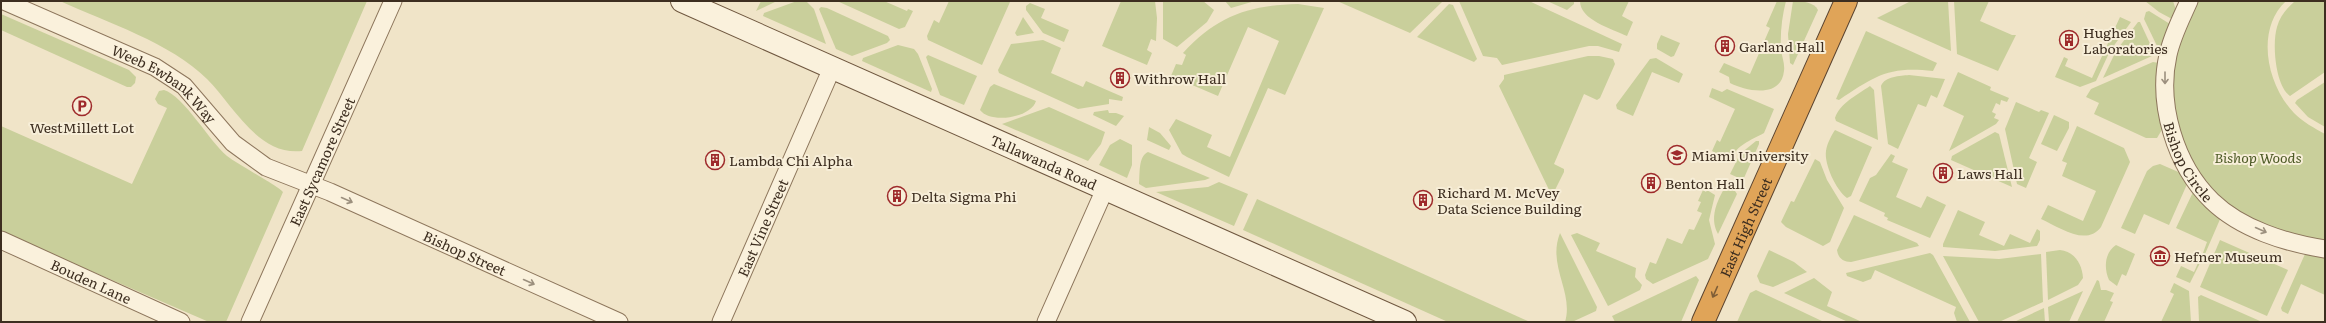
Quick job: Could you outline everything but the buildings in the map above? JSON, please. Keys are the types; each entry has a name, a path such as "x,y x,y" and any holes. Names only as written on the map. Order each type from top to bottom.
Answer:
{"highway":[{"name":"East High Street","path":"1703,322 1846,1"},
{"name":"East High Street","path":"1717,322 1860,1"}],"street":[{"name":"Weeb Ewbank Way","path":"4,1 154,67 184,86 233,143 266,167 311,184"},
{"name":"East Sycamore Street","path":"250,322 392,1"},
{"name":"Tallawanda Road","path":"682,1 1105,189 1379,317 1405,322"},
{"name":"Bishop Circle","path":"2189,1 2173,36 2165,72 2166,111 2174,140 2194,177 2211,200 2227,212 2249,225 2277,238 2325,249"},
{"name":"East Vine Street","path":"721,322 832,68"},
{"name":"Bishop Street","path":"311,184 619,322"},
{"path":"1046,322 1105,189"},
{"name":"Bouden Lane","path":"1,240 181,322"}],"green space":[{"path":"60,1 367,1 302,151 286,150 272,146 259,137 237,115 207,79 192,66 175,55 137,34"},
{"path":"761,1 777,1 756,11"},
{"path":"797,1 807,2 814,9 826,44 763,16 764,13"},
{"path":"837,1 884,1 907,11 908,9 913,11 905,27 899,29"},
{"path":"949,1 1010,2 982,65 928,40 927,36 934,20 939,23"},
{"path":"1121,1 1155,1 1157,18 1156,41 1151,39 1147,50 1152,53 1147,65 1102,46"},
{"path":"1163,1 1203,1 1214,10 1207,22 1177,47 1163,39"},
{"path":"1225,1 1255,1 1231,8"},
{"path":"1337,1 1443,1 1410,33"},
{"path":"1459,1 1529,1 1622,44 1619,52 1598,46 1589,46 1502,65 1497,58 1483,56"},
{"path":"1547,1 1574,1 1574,4 1567,10"},
{"path":"1580,1 1629,1 1622,16 1633,22 1627,36 1591,19 1581,8"},
{"path":"1777,1 1786,1 1781,31 1781,50 1784,71 1781,80 1777,86 1762,90 1753,90 1730,83 1729,77 1719,72 1724,63 1750,74 1770,28 1766,26"},
{"path":"1793,1 1814,5 1818,10 1793,65 1790,63 1788,34"},
{"path":"1911,1 1948,1 1951,51 1877,18"},
{"path":"1954,1 1989,1 1980,21 2012,35 2016,35 1998,71 1957,54"},
{"path":"2145,1 2173,1 2176,10 2172,19 2159,12"},
{"name":"Bishop Woods","path":"2196,1 2286,1 2276,13 2270,27 2268,57 2271,73 2277,88 2285,101 2294,113 2301,119 2325,134 2325,241 2291,235 2261,224 2234,208 2211,188 2193,164 2180,136 2173,105 2172,70 2178,43"},
{"path":"2295,1 2325,1 2325,72 2290,96 2285,91 2278,74 2275,43 2277,27 2280,19"},
{"path":"1030,3 1045,9 1041,18 1069,30 1064,42 1043,33 1026,10 1026,6"},
{"path":"1298,4 1324,8 1285,95 1268,88 1229,177 1182,154 1169,130 1176,119 1212,135 1207,147 1230,157 1279,41 1248,27 1218,96 1171,76 1176,64 1182,65 1186,55 1183,53 1208,30 1235,15 1264,7"},
{"path":"1449,4 1453,5 1477,59 1474,62 1417,37"},
{"path":"821,7 827,8 888,36 890,40 887,43 852,56 836,49 819,9"},
{"path":"2149,11 2170,24 2162,49 2158,48 2144,19 2146,12"},
{"path":"1,14 129,70 136,77 135,83 131,87 127,87 1,30"},
{"path":"1023,17 1034,33 1017,36 1015,33"},
{"path":"2120,17 2131,22 2110,51 2096,81 2080,87 2055,77 2064,57 2068,59 2065,66 2092,78"},
{"path":"2138,22 2140,22 2153,50 2152,56 2103,78 2116,51"},
{"path":"1866,31 1937,63 1933,71 1904,70 1893,72 1873,79 1839,100 1836,99"},
{"path":"1661,35 1680,43 1674,56 1671,57 1657,49 1657,44"},
{"path":"1043,40 1061,48 1051,73 1083,87 1086,81 1123,97 1122,101 1109,99 1109,104 1078,109 999,73 998,70 1011,44"},
{"path":"898,45 914,49 918,54 932,89 931,92 862,61 863,58"},
{"path":"928,55 977,76 964,105 940,95 926,57"},
{"path":"1588,56 1599,56 1613,59 1615,64 1600,98 1597,100 1584,94 1554,164 1564,169 1564,172 1552,196 1499,86 1504,79 1504,75"},
{"path":"1656,58 1683,74 1679,83 1652,72 1633,116 1617,109 1616,105 1650,59"},
{"path":"2153,62 2159,63 2163,128 2157,138 2146,138 2094,114 2099,103 2086,97 2091,89"},
{"path":"1958,72 1991,87 1990,90 2009,98 2007,102 2001,100 2000,105 1996,103 1992,112 1996,114 1994,118 1999,120 1996,124 1949,151 1964,116 1943,106"},
{"path":"1909,75 1945,79 1937,98 1931,95 1926,107 1918,104 1898,149 1888,144 1881,86 1889,78"},
{"path":"2325,82 2325,127 2308,117 2295,103 2297,100"},
{"path":"994,84 1036,101 1033,107 1027,112 1019,115 1001,118 992,117 980,110 990,87"},
{"path":"1870,86 1874,90 1878,140 1836,121 1835,118 1837,113 1845,104"},
{"path":"1712,88 1722,92 1727,89 1774,109 1764,133 1740,147 1730,161 1712,151 1717,140 1720,142 1735,109 1709,97"},
{"path":"164,90 172,94 180,101 227,156 283,192 226,322 209,322 1,232 1,126 132,184 167,108 158,104 155,99 159,91"},
{"path":"2016,102 2039,112 2041,110 2049,113 2029,158 2037,162 2026,188 2017,184 2005,129"},
{"path":"1049,107 1105,132 1101,144 1088,161 1002,124"},
{"path":"1108,110 1109,113 1116,113 1124,116 1116,126 1093,115 1094,112"},
{"path":"2054,115 2069,122 2069,128 2057,151 2041,144"},
{"path":"2077,126 2124,148 2130,162 2101,227 2095,233 2088,235 2072,234 2041,219 2048,205 2083,221 2096,191 2062,176 2067,163 2062,161"},
{"path":"1149,127 1160,133 1171,146 1169,150 1147,140"},
{"path":"1835,130 1872,147 1851,196 1847,198 1835,183 1827,163 1826,151 1829,140"},
{"path":"1995,132 1999,134 2012,187 1951,160 1952,156"},
{"path":"1120,139 1132,145 1132,165 1127,178 1099,165 1110,145"},
{"path":"1756,141 1759,141 1759,144 1744,178 1741,179 1730,174 1740,154"},
{"path":"1148,152 1210,178 1205,180 1146,188 1139,184 1141,162 1145,154"},
{"path":"1891,154 1895,156 1892,162 1908,169 1896,197 1921,208 1927,196 1946,205 1930,238 1887,220 1888,218 1884,216 1885,213 1859,201 1870,178 1876,175"},
{"path":"1815,159 1820,162 1827,180 1844,208 1830,242 1823,246 1786,227 1781,222 1791,201 1794,202"},
{"path":"2160,164 2183,174 2188,182 2169,225 2144,214 2135,234 2121,228 2147,171 2153,166"},
{"path":"1219,182 1248,194 1234,226 1156,192 1208,187"},
{"path":"1725,187 1735,191 1737,194 1718,234 1715,228 1714,216 1719,198"},
{"path":"1703,190 1706,192 1707,190 1715,195 1709,220 1715,244 1708,259 1653,284 1646,279 1645,275 1650,262 1656,264 1667,238 1682,244 1689,229 1694,230 1702,213 1697,211 1701,202 1698,201"},
{"path":"2194,190 2221,217 2205,254 2203,253 2207,242 2176,228"},
{"path":"1257,199 1530,322 1448,322 1243,230"},
{"path":"1958,210 1985,222 1979,235 2004,246 2010,234 2030,243 2037,229 2040,231 2040,240 2037,246 1995,251 1943,247"},
{"path":"1854,215 1917,243 1919,246 1851,262 1843,260 1838,255 1837,250"},
{"path":"1560,233 1597,307 1596,311 1572,322 1565,322 1567,311 1566,300 1558,268 1557,257 1557,245"},
{"path":"1577,233 1600,243 1596,251 1636,268 1635,277 1642,285 1640,290 1608,306 1571,235"},
{"path":"2220,240 2288,270 2267,316 2200,287"},
{"path":"2116,245 2135,254 2126,276 2122,274 2117,286 2109,280 2106,271 2107,257 2112,248"},
{"path":"1769,250 1794,262 1807,272 1773,287 1760,283 1757,276"},
{"path":"2060,250 2074,256 2081,268 2083,278 2078,285 2048,300 2046,252"},
{"path":"1930,253 1933,255 1970,322 1957,322 1954,313 1956,307 1875,270 1871,279 1863,282 1847,276 1846,273"},
{"path":"2041,254 2043,302 1999,322 1979,322 1943,256 1999,259"},
{"path":"2305,254 2325,256 2325,295 2301,284 2288,314 2282,311 2281,308"},
{"path":"2198,263 2200,263 2190,283 2176,277 2181,266 2194,272"},
{"path":"1696,276 1699,280 1681,322 1615,322 1612,316"},
{"path":"1814,278 1832,292 1827,306 1862,322 1848,322 1784,293"},
{"path":"2097,280 2099,281 2101,290 2114,293 2110,301 2113,302 2104,322 2077,322"},
{"path":"2174,283 2189,291 2191,322 2161,322 2174,294 2170,292"},
{"path":"1756,290 1824,322 1737,322 1750,293"},
{"path":"2083,291 2069,322 2049,322 2048,307"},
{"path":"2201,295 2260,322 2199,322 2198,297"},
{"path":"2044,308 2045,322 2014,322"}],"place":[{"name":"Hughes Laboratories","path":"2069,40"},
{"name":"Garland Hall","path":"1725,46"},
{"name":"Withrow Hall","path":"1120,78"},
{"name":"WestMillett Lot","path":"82,106"},
{"name":"Miami University","path":"1677,155"},
{"name":"Lambda Chi Alpha","path":"715,160"},
{"name":"Laws Hall","path":"1943,173"},
{"name":"Benton Hall","path":"1651,183"},
{"name":"Delta Sigma Phi","path":"897,196"},
{"name":"Richard M. McVey Data Science Building","path":"1423,200"},
{"name":"Hefner Museum","path":"2160,256"}]}
